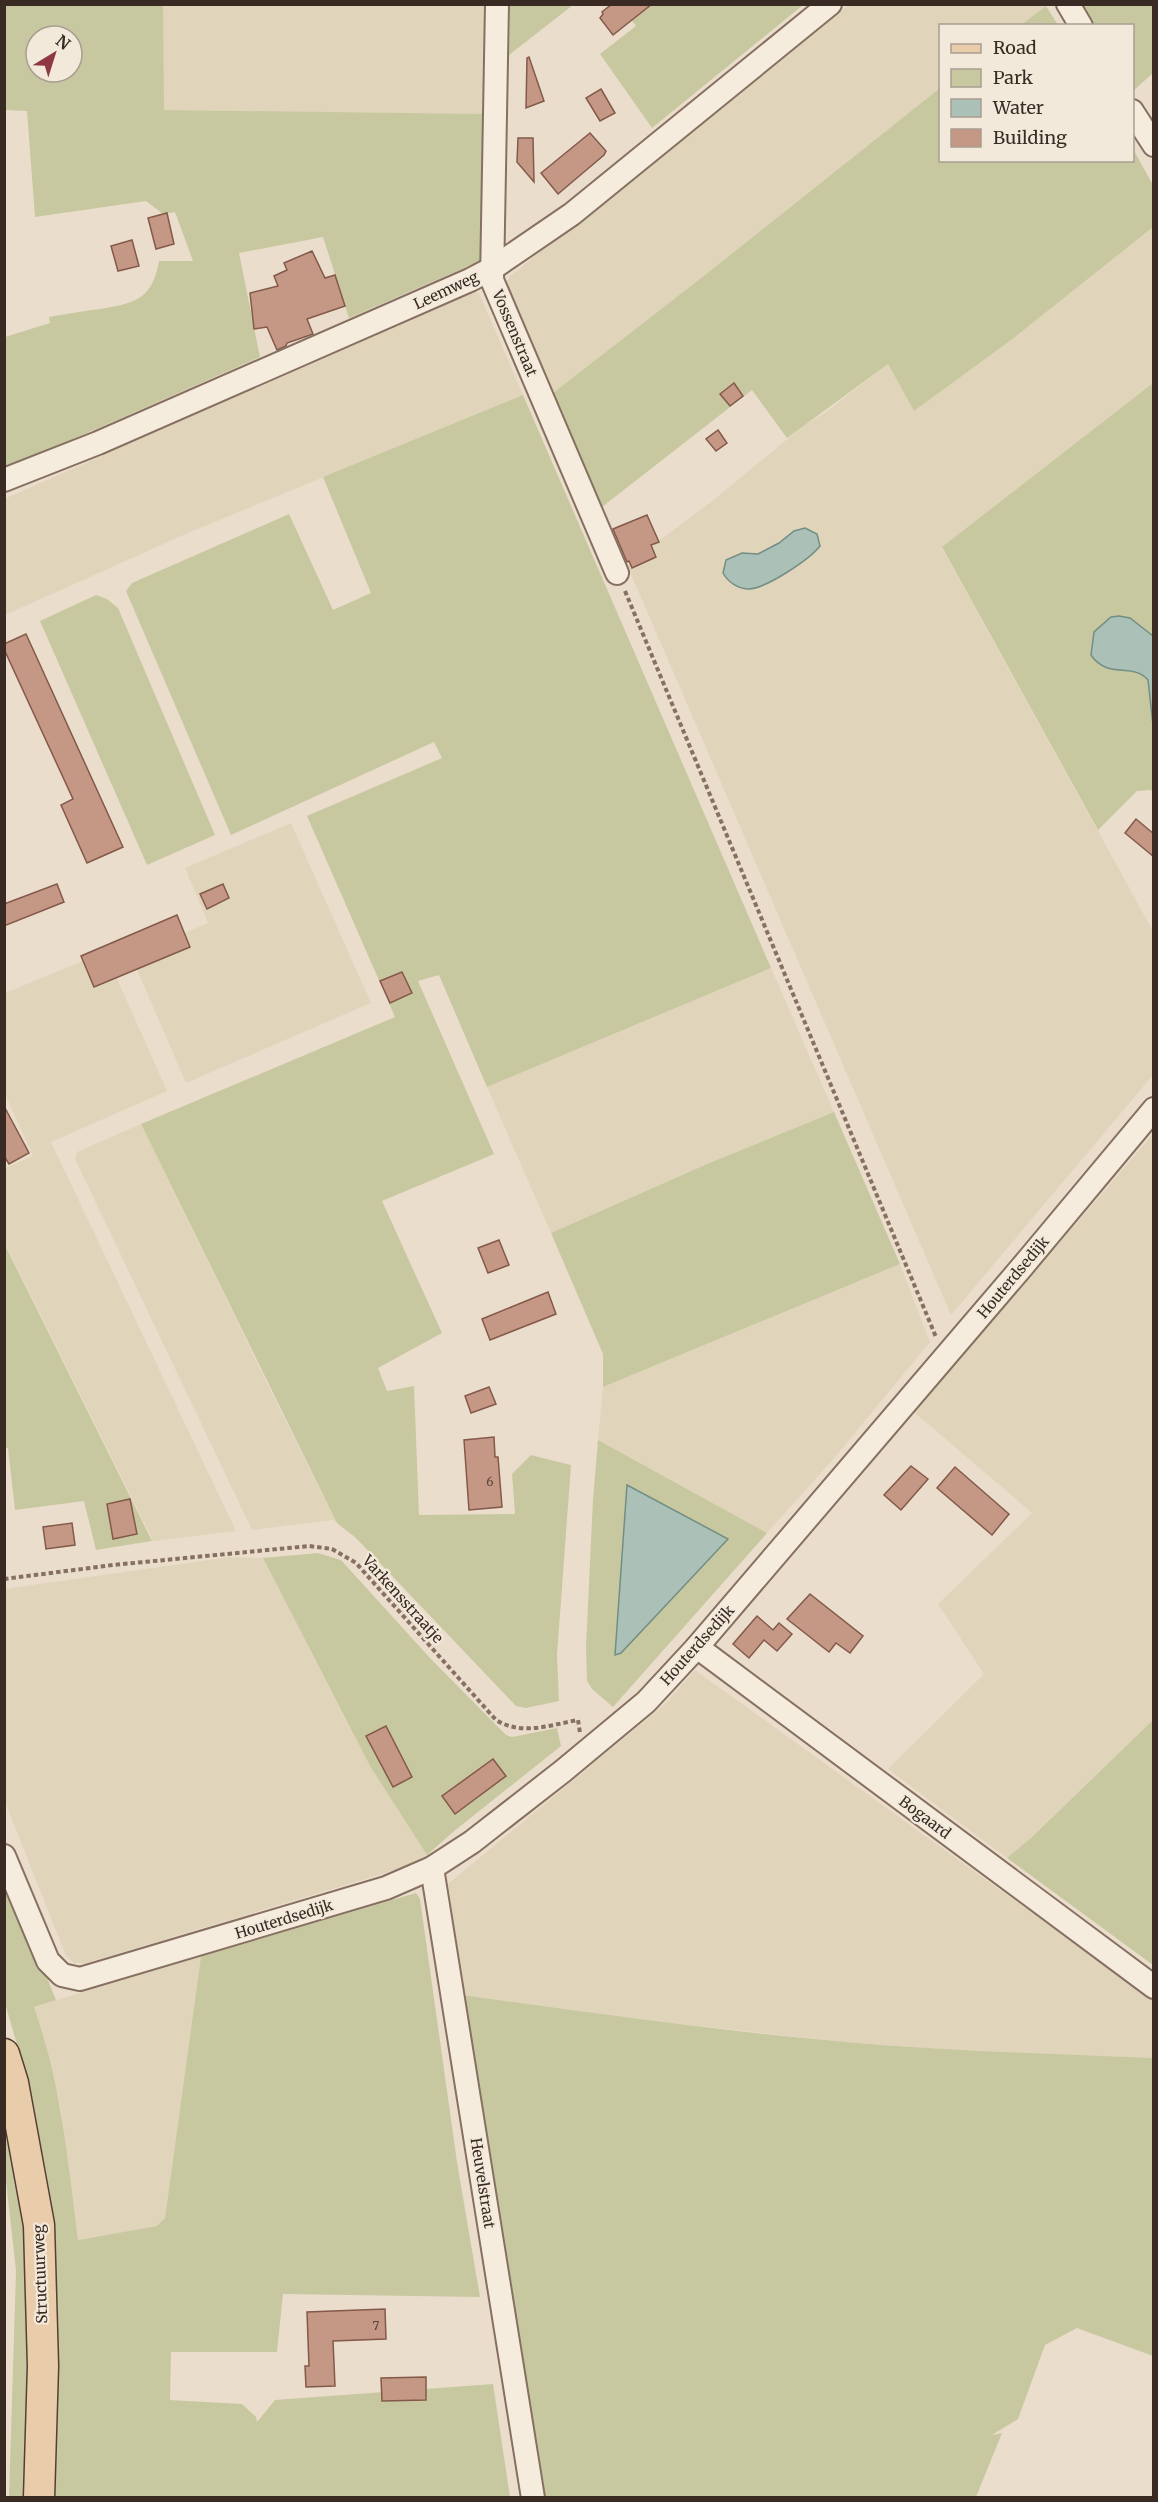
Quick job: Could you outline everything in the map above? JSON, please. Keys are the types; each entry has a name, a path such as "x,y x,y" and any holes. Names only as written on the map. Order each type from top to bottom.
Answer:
{"main road":[{"name":"Structuurweg","path":"4,2054 13,2083 39,2225 43,2366 39,2498"}],"street":[{"name":"Vossenstraat","path":"497,4 492,280 617,573"},
{"name":"Leemweg","path":"4,480 98,443 493,268 572,214 831,4"},
{"path":"1068,4 1080,24"},
{"path":"1134,114 1154,145"},
{"name":"Houterdsedijk","path":"4,1856 51,1965 68,1977 80,1979 386,1888 432,1868 472,1842 646,1702 697,1647 1154,1109"},
{"name":"Bogaard","path":"697,1647 1154,1987"},
{"name":"Heuvelstraat","path":"432,1868 533,2498"}],"path":[{"path":"617,573 945,1357"},
{"name":"Varkensstraatje","path":"4,1579 309,1546 332,1549 356,1563 496,1720 513,1729 523,1730 578,1720 583,1754"}],"shaded area":[{"path":"1046,4 1046,6 1022,24 939,24 939,89 553,393 505,285 510,276 848,5"},
{"path":"163,5 486,5 486,114 163,110"},
{"path":"1153,227 1153,383 942,548 1153,931 1153,1075 951,1315 627,565 716,498 803,426 826,412 888,364 914,411"},
{"path":"474,292 479,293 523,395 188,533 5,615 4,499"},
{"path":"291,823 371,1003 186,1083 131,956 208,923 185,868"},
{"path":"105,952 167,1091 51,1142 236,1531 153,1541 5,1243 5,1168 33,1156 5,1094 5,993"},
{"path":"771,968 834,1112 707,1164 551,1233 487,1087"},
{"path":"141,1124 337,1523 333,1520 252,1530 75,1159 77,1152"},
{"path":"1153,1134 1153,1720 1032,1837 1007,1858 888,1769 984,1674 938,1604 1032,1513 914,1412"},
{"path":"900,1264 930,1342 836,1456 767,1533 598,1440 603,1387"},
{"path":"230,1557 263,1558 370,1766 427,1855 402,1868 86,1963 74,1963 66,1956 5,1802 4,1589"},
{"path":"695,1670 1153,2000 1153,2058 981,2052 844,2042 627,2018 463,1995 448,1884 664,1705"},
{"path":"201,1956 165,2218 157,2226 77,2240 61,2109 44,2036 34,2007"}],"green space":[{"path":"510,4 573,5 509,55"},
{"path":"5,5 163,5 164,110 486,114 487,252 480,261 349,318 323,237 239,253 260,357 5,469 5,337 50,323 49,317 112,307 132,301 146,292 152,284 159,261 193,261 175,212 163,214 146,201 35,217 27,111 5,110"},
{"path":"620,5 803,5 652,128 600,54 636,26"},
{"path":"1077,5 1153,5 1153,73 1134,90 1134,24 1089,24"},
{"path":"1046,6 1057,24 1022,24"},
{"path":"939,89 939,162 1134,162 1134,151 1153,185 1153,227 1011,340 914,411 888,364 787,438 752,390 602,507 553,393"},
{"path":"1153,383 1153,636 1130,618 1116,671 1137,673 1148,679 1153,725 1153,792 1150,790 1137,791 1098,830 942,547"},
{"path":"523,395 771,968 487,1087 439,975 418,981 494,1154 382,1201 442,1333 378,1368 387,1391 414,1386 419,1515 515,1514 512,1474 531,1455 571,1465 557,1655 559,1701 526,1708 516,1706 356,1538 337,1523 141,1124 395,1017 307,816 442,758 434,742 231,835 126,591 132,583 289,514 333,610 371,593 323,477"},
{"path":"96,595 107,599 118,608 215,835 147,865 40,621"},
{"path":"834,1112 900,1264 603,1387 603,1354 551,1233 707,1164"},
{"path":"4,1243 152,1541 96,1550 84,1501 15,1510 8,1448 4,1448"},
{"path":"598,1440 767,1533 613,1707 592,1689 587,1681 586,1647"},
{"path":"318,1553 341,1560 430,1658 506,1735 512,1737 557,1728 561,1746 427,1855 370,1766 263,1558"},
{"path":"1153,1720 1153,1965 1007,1858 1032,1837"},
{"path":"4,1872 56,2000 34,2007 57,2093 78,2240 157,2226 165,2218 201,1956 416,1893 420,1899 457,2162 480,2297 283,2294 277,2352 171,2352 170,2400 242,2404 256,2417 257,2422 275,2400 493,2384 510,2497 49,2497 54,2322 50,2194 32,2097 5,2003"},
{"path":"463,1995 798,2038 961,2050 1153,2058 1153,2356 1077,2328 1045,2345 1018,2419 992,2435 1002,2433 976,2497 540,2497"},
{"path":"4,2097 31,2270 25,2497 9,2497 16,2271 5,2172"}],"water":[{"path":"805,528 817,534 820,546 798,565 777,578 766,584 745,589 734,584 723,573 726,560 742,553 758,554 779,543 794,531"},
{"path":"1111,617 1130,618 1153,636 1153,725 1148,680 1135,672 1105,667 1091,655 1094,632"},
{"path":"627,1485 728,1539 621,1653 615,1655"}],"building":[{"path":"612,4 652,4 613,35 600,18 602,12"},
{"path":"529,57 544,101 526,108 527,58"},
{"path":"601,89 615,113 600,121 586,98"},
{"path":"590,133 606,151 604,155 558,194 541,173"},
{"path":"518,138 533,138 534,182 517,162"},
{"path":"167,213 174,244 156,249 148,218"},
{"path":"132,240 139,266 118,271 111,246"},
{"path":"312,251 325,278 335,275 345,306 307,319 313,334 287,343 286,346 277,350 267,327 254,329 250,293 278,286 274,276 287,270 284,263"},
{"path":"734,383 743,396 730,406 720,394"},
{"path":"718,430 727,443 716,451 706,439"},
{"path":"647,515 659,542 651,545 656,557 632,568 629,561 627,562 613,529"},
{"path":"26,634 123,847 87,863 61,805 73,799 4,649 4,644"},
{"path":"1136,819 1154,834 1154,857 1125,833"},
{"path":"57,884 64,902 4,926 4,904"},
{"path":"223,884 229,898 207,909 200,894"},
{"path":"177,915 190,947 94,987 81,956"},
{"path":"402,972 412,993 390,1003 380,981"},
{"path":"4,1106 29,1153 9,1164 4,1156"},
{"path":"499,1240 509,1265 488,1273 478,1248"},
{"path":"548,1292 556,1314 490,1340 482,1319"},
{"path":"489,1387 496,1404 471,1413 465,1396"},
{"path":"494,1437 502,1507 469,1510 464,1440"},
{"path":"911,1466 928,1479 901,1510 884,1495"},
{"path":"955,1467 1009,1514 992,1535 937,1488"},
{"path":"130,1499 137,1534 113,1539 107,1504"},
{"path":"72,1523 75,1545 46,1549 43,1527"},
{"path":"810,1594 863,1636 850,1653 836,1643 829,1652 787,1619"},
{"path":"757,1616 773,1630 779,1623 792,1634 777,1651 764,1640 749,1658 733,1644"},
{"path":"386,1726 412,1777 393,1787 366,1736"},
{"path":"493,1759 506,1776 455,1814 442,1796"},
{"path":"385,2309 386,2339 333,2341 335,2386 306,2387 305,2366 309,2366 307,2312"},
{"path":"426,2377 426,2400 382,2401 381,2378"}]}
